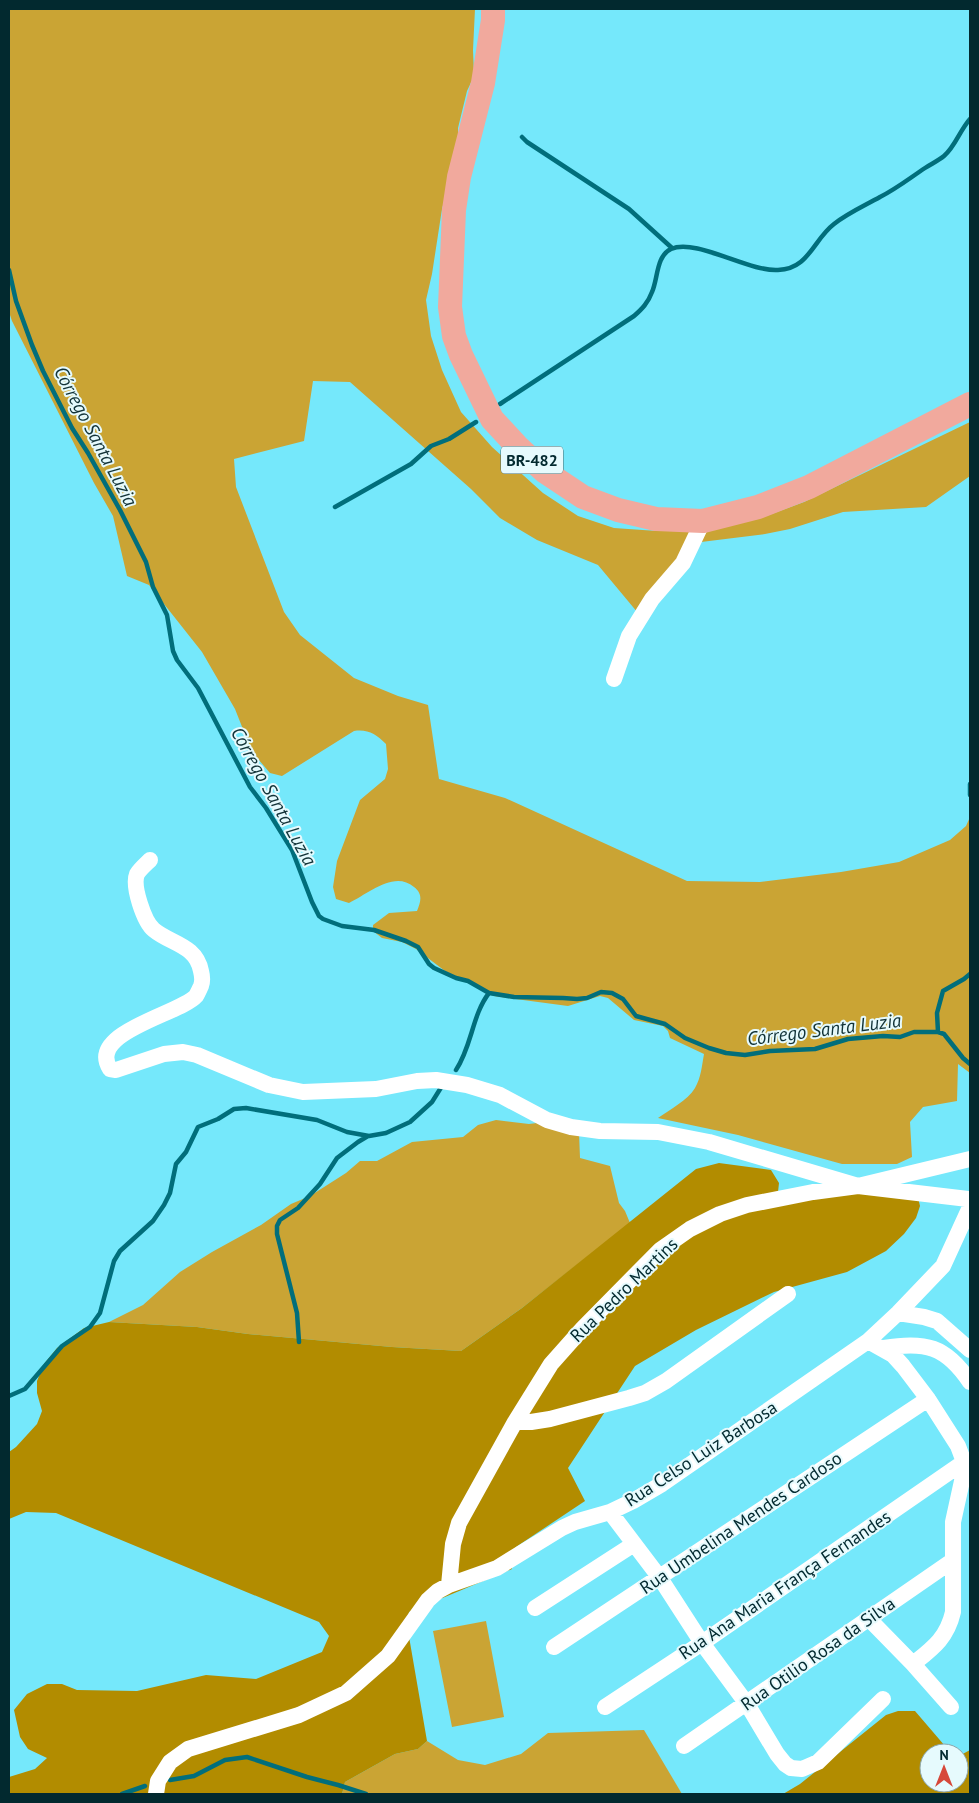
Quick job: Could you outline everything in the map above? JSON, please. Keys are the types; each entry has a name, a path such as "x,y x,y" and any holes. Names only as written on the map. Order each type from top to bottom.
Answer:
{"highway":[{"name":"BR-482","path":"492,9 493,20 483,83 459,177 454,210 450,308 454,336 461,355 492,419 517,446 552,476 582,497 618,510 656,519 703,521 758,507 809,488 970,404"}],"street":[{"path":"614,679 630,636 652,599 682,564 703,521"},
{"path":"150,860 137,874 135,884 146,920 153,930 193,953 199,964 202,984 196,996 187,1003 123,1033 106,1055 106,1063 110,1069 116,1070 164,1054 183,1052 197,1055 269,1085 303,1092 376,1089 416,1081 436,1080 467,1085 500,1095 547,1120 570,1127 600,1131 644,1131 709,1142 858,1186 968,1198 970,1201"},
{"name":"Rua Pedro Martins","path":"449,1585 453,1544 459,1524 515,1422 551,1364 583,1328 660,1250 690,1229 720,1214 747,1205 813,1192 858,1186 970,1158"},
{"name":"Rua Celso Luiz Barbosa","path":"156,1794 158,1781 170,1762 188,1749 299,1715 346,1693 388,1656 428,1600 438,1592 449,1585 497,1568 562,1528 575,1522 610,1512 662,1484 868,1342 943,1266 970,1207"},
{"path":"515,1422 550,1419 644,1393 666,1381 788,1294"},
{"path":"898,1313 937,1321 970,1350"},
{"path":"868,1342 884,1348 893,1354 903,1366 928,1399 958,1446 964,1462 962,1481 952,1522 953,1612 950,1626 933,1649 913,1664"},
{"path":"884,1348 919,1345 938,1350 949,1356 962,1368 970,1382"},
{"name":"Rua Umbelina Mendes Cardoso","path":"554,1647 928,1399"},
{"name":"Rua Ana Maria França Fernandes","path":"605,1706 702,1643 964,1462"},
{"path":"610,1512 660,1578 702,1643 747,1704 785,1764 790,1768 802,1770 818,1762 883,1699"},
{"path":"535,1608 634,1544"},
{"name":"Rua Otilio Rosa da Silva","path":"684,1746 952,1561"},
{"path":"869,1619 913,1664 951,1707"}],"shaded area":[{"path":"9,9 475,9 474,76 467,91 458,128 458,152 442,209 426,300 431,336 442,370 461,412 492,447 543,493 578,516 614,528 657,531 758,519 804,502 970,422 970,476 926,507 843,512 790,529 693,543 638,613 598,565 537,540 500,518 471,489 350,382 313,381 304,441 234,459 236,487 284,612 300,635 354,678 398,696 428,705 439,779 505,798 687,881 760,882 841,872 899,862 950,840 966,826 970,817 970,1073 958,1064 957,1101 923,1107 910,1122 912,1157 897,1164 842,1164 738,1135 658,1118 683,1101 695,1088 699,1080 704,1054 670,1038 668,1031 663,1026 634,1020 608,998 600,996 568,1006 494,996 445,971 416,949 402,942 382,938 373,931 373,925 389,913 417,911 420,895 414,887 406,882 398,881 381,885 349,903 336,899 333,887 337,861 360,800 385,779 388,769 386,744 372,733 354,731 282,776 270,773 252,752 235,709 202,652 149,585 127,576 113,516 94,483 12,321 9,312"},
{"path":"496,1120 529,1124 537,1123 579,1132 580,1158 610,1166 619,1203 630,1223 522,1308 461,1351 392,1347 248,1334 197,1327 109,1322 143,1305 180,1272 261,1225 291,1204 310,1196 346,1173 360,1161 377,1161 412,1142 463,1137 478,1125"},
{"path":"719,1163 771,1170 779,1183 778,1192 870,1191 917,1193 920,1206 916,1218 904,1234 886,1251 847,1272 774,1292 696,1330 635,1366 568,1468 585,1501 516,1547 509,1558 512,1569 409,1612 407,1625 427,1741 418,1749 395,1754 345,1782 342,1794 9,1794 9,1777 35,1769 47,1758 28,1749 20,1737 14,1710 27,1694 47,1684 62,1684 77,1690 137,1691 206,1675 256,1679 322,1652 329,1636 319,1622 56,1513 26,1512 9,1519 9,1452 37,1424 42,1411 37,1393 37,1381 44,1364 57,1348 84,1328 109,1322 197,1327 248,1334 392,1347 461,1351 522,1308 696,1169"},
{"path":"486,1621 504,1717 452,1727 433,1631"},
{"path":"898,1711 915,1711 942,1743 919,1743 919,1793 969,1793 970,1750 970,1794 783,1794 800,1784 886,1715"},
{"path":"644,1730 682,1794 342,1794 345,1782 395,1754 418,1749 427,1741 458,1760 485,1765 521,1754 548,1733"}],"waterway":[{"path":"500,404 634,316 649,299 660,262 666,252 682,247 694,248 766,269 778,270 797,265 839,220 892,190 944,156 970,119"},
{"path":"522,137 629,209 672,248"},
{"name":"Córrego Santa Luzia","path":"9,270 16,301 43,371 72,428 120,510 146,562 153,587 167,615 173,651 177,660 198,688 250,787 266,808 292,850 319,916 342,926 374,930 406,941 418,947 429,964 434,968 468,981 489,993 514,997 577,999 587,998 601,992 612,993 623,999 636,1016 665,1024 685,1038 726,1053 745,1055 770,1051 815,1049 848,1039 883,1036 900,1037 914,1032 938,1032 944,1034 970,1064"},
{"path":"335,507 411,464 431,446 449,439 476,422"},
{"path":"970,784 970,795"},
{"path":"938,1032 937,1013 943,991 970,974"},
{"path":"456,1070 466,1051 479,1011 489,993"},
{"path":"9,1396 25,1389 62,1346 90,1327 100,1313 114,1261 120,1251 153,1221 164,1205 170,1193 176,1164 186,1152 198,1127 218,1119 234,1109 246,1108 317,1120 347,1132 369,1136 386,1133 410,1122 432,1102 442,1086"},
{"path":"299,1342 297,1313 277,1234 277,1226 280,1220 298,1208 320,1184 337,1158 368,1136"},
{"path":"170,1780 194,1776 225,1760 247,1757 366,1794"},
{"path":"122,1794 145,1786"}]}
